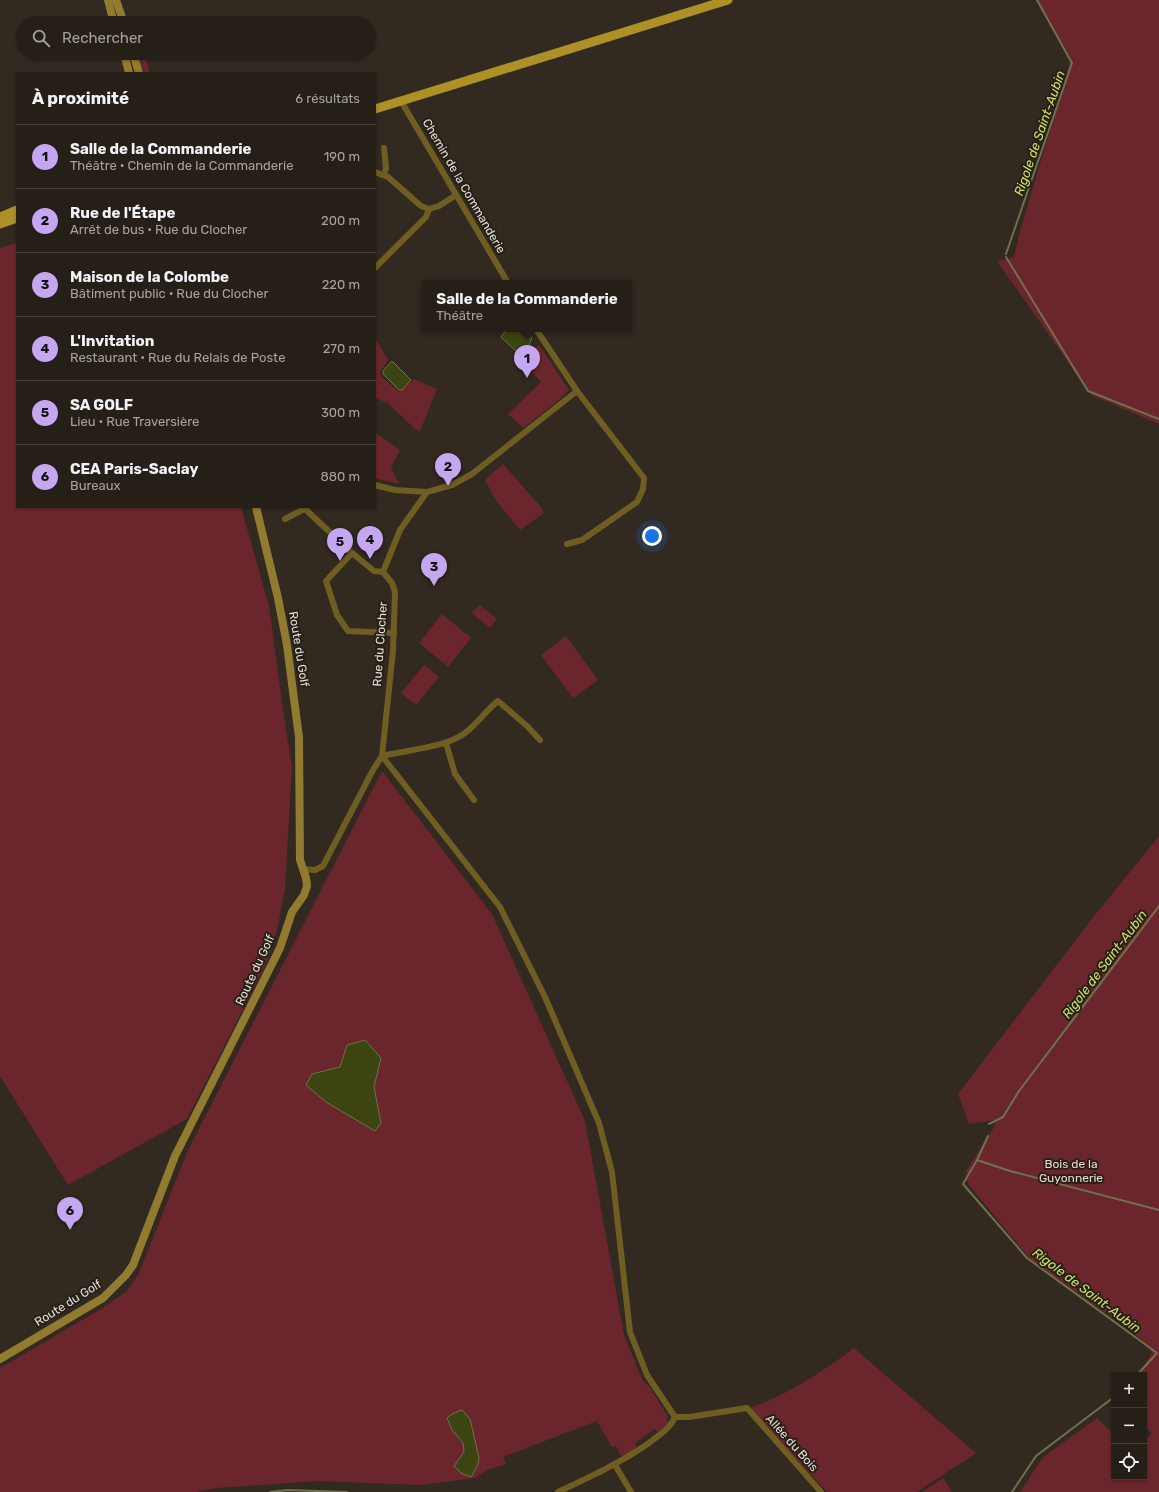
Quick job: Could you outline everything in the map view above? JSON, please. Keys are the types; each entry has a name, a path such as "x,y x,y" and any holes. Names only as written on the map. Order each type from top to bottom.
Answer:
{"main road":[{"path":"376,109 728,0"},
{"path":"0,217 16,210"},
{"path":"0,224 16,218"}],"street":[{"path":"108,0 112,16"},
{"path":"116,0 122,16"},
{"path":"126,60 130,72"},
{"path":"135,60 139,72"},
{"name":"Chemin de la Commanderie","path":"401,101 506,280"},
{"path":"384,148 386,168 384,175"},
{"path":"376,172 384,175 397,184 422,206 429,209 439,206 456,195"},
{"path":"376,267 426,217 429,209"},
{"path":"538,332 577,391 644,478 644,489 637,502 582,540 567,544"},
{"path":"376,485 395,490 427,492 452,485 472,474 577,391"},
{"path":"285,519 304,508 352,553 374,571 382,572 400,530 427,492"},
{"name":"Route du Golf","path":"0,1359 104,1298 126,1275 133,1265 175,1156 280,948 292,912 304,895 307,886 300,860 299,737 287,645 278,598 256,508"},
{"path":"352,553 326,581 337,615 348,631 394,633"},
{"name":"Rue du Clocher","path":"382,572 392,583 395,592 394,633 382,756"},
{"path":"303,869 315,870 323,866 373,770 382,756 446,743 463,734 488,708 498,702 527,726 540,740"},
{"path":"446,743 455,774 474,800"},
{"path":"382,756 500,907 545,996 599,1123 612,1172 630,1332 646,1375 675,1417 668,1429 616,1465 558,1492"},
{"name":"Allée du Bois","path":"675,1417 689,1417 747,1408 821,1492"},
{"path":"616,1465 631,1492"}],"green space":[{"path":"1036,0 1159,0 1159,424 1091,395 997,261 1014,257 1019,235 1071,58"},
{"path":"140,60 146,60 150,72 144,72"},
{"path":"16,243 16,508 241,508 269,606 292,766 285,889 277,930 266,964 187,1119 68,1185 0,1076 0,248"},
{"path":"376,340 388,360 380,372 381,376 399,392 414,379 437,389 420,431 415,429 388,403 376,398"},
{"path":"539,345 569,390 559,400 523,428 508,414 541,382 520,358"},
{"path":"376,434 400,450 391,467 399,484 376,478"},
{"path":"503,464 541,507 544,513 520,530 495,499 485,480"},
{"path":"480,605 496,618 490,628 472,612"},
{"path":"442,614 471,638 448,667 419,643"},
{"path":"566,636 598,680 573,698 541,655"},
{"path":"424,665 439,677 416,705 401,693"},
{"path":"382,771 492,914 585,1121 624,1335 642,1379 651,1389 667,1415 668,1424 658,1432 655,1429 635,1443 637,1447 622,1457 616,1446 612,1447 597,1421 503,1457 506,1464 488,1470 475,1478 419,1485 318,1481 216,1488 196,1492 0,1492 0,1368 101,1309 126,1292 139,1273 188,1150"},
{"name":"Bois de la Guyonnerie","path":"1159,836 1159,1492 1020,1492 1043,1457 1097,1418 1111,1431 1111,1480 1147,1480 1147,1438 1152,1434 1147,1428 1147,1372 1140,1372 1152,1353 1140,1338 1030,1259 968,1184 966,1171 993,1129 996,1120 969,1124 958,1094 1091,920"},
{"path":"854,1348 976,1453 917,1492 827,1492 749,1408 791,1390 830,1366"},
{"path":"943,1478 952,1492 922,1492"}],"shaded area":[{"path":"505,332 527,332 532,338 529,345 518,353 501,337"},
{"path":"392,361 411,380 402,390 399,390 383,374 383,371"},
{"path":"365,1040 381,1058 374,1087 381,1123 375,1131 326,1102 306,1085 312,1074 340,1067 347,1045"},
{"path":"462,1410 470,1419 479,1458 478,1465 471,1477 461,1473 454,1466 464,1452 463,1443 452,1430 447,1418"}],"waterway":[{"name":"Rigole de Saint-Aubin","path":"1006,254 1072,63 1037,0"},
{"name":"Rigole de Saint-Aubin","path":"1006,257 1088,391 1159,419"},
{"name":"Rigole de Saint-Aubin","path":"989,1124 1003,1117 1019,1091 1159,906"},
{"name":"Rigole de Saint-Aubin","path":"988,1136 977,1160 963,1184 1027,1258 1157,1353 1140,1372"},
{"path":"977,1160 1010,1171 1159,1210"},
{"name":"Rigole de Saint-Aubin","path":"1012,1492 1036,1456 1111,1399"},
{"name":"Rigole de Saint-Aubin","path":"270,1492 288,1490 347,1492"}],"place":[{"name":"Salle de la Commanderie","path":"527,378"},
{"name":"Rue de l'Étape","path":"448,486"},
{"name":"L'Invitation","path":"370,559"},
{"name":"SA GOLF","path":"340,561"},
{"name":"Maison de la Colombe","path":"434,586"},
{"name":"CEA Paris-Saclay","path":"70,1230"}]}
